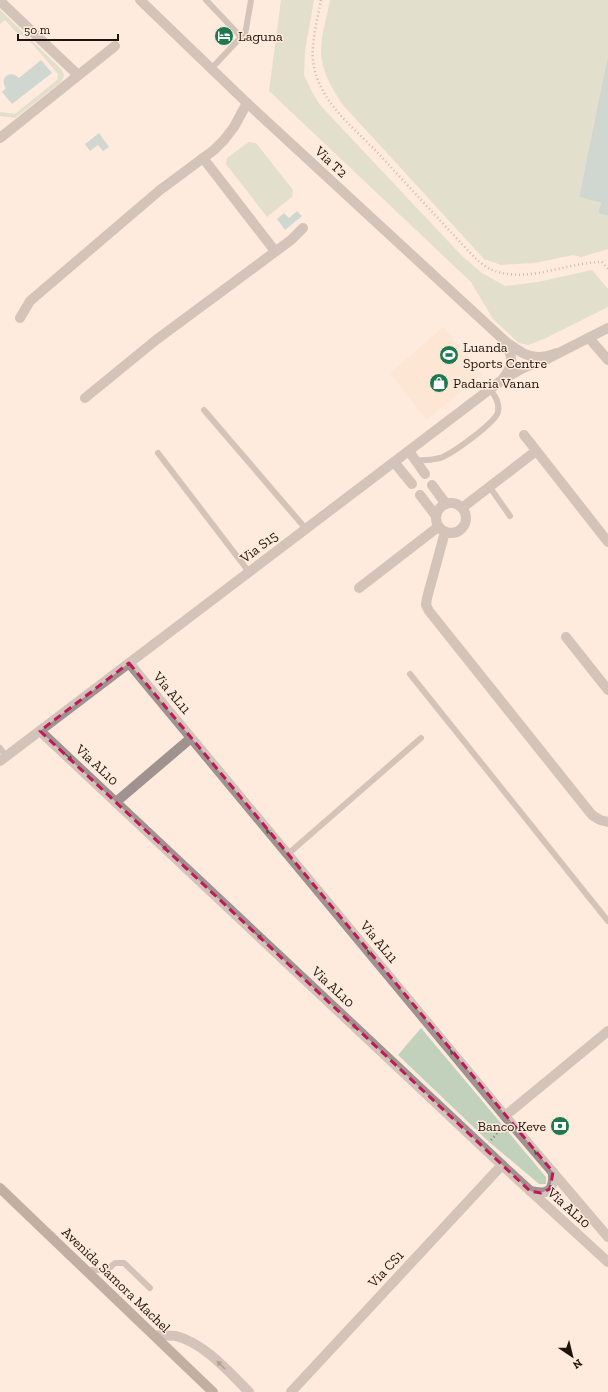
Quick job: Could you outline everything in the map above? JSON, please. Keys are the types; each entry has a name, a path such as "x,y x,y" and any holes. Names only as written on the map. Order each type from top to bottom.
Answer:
{"main road":[{"name":"Avenida Samora Machel","path":"0,1188 213,1392"}],"street":[{"name":"Via T2","path":"140,0 247,103 506,342 529,356 540,357 558,353"},
{"path":"0,2 78,75"},
{"path":"0,138 115,46"},
{"path":"20,318 30,301 154,196 224,140 234,127 247,103"},
{"path":"202,158 274,251"},
{"path":"85,398 156,340 274,251 291,240 303,228"},
{"path":"502,380 525,367 543,361 608,328"},
{"path":"589,338 608,360"},
{"name":"Via S15","path":"2,755 40,731 502,380 510,370 512,359 506,342"},
{"path":"524,435 608,542"},
{"path":"409,451 425,474"},
{"path":"462,508 536,451"},
{"path":"394,462 412,484"},
{"path":"432,485 446,504"},
{"path":"420,495 436,516"},
{"path":"453,503 462,508 465,515 463,527 456,532 453,533 442,529 436,522 436,516 441,507 446,504 453,503"},
{"path":"359,588 442,529"},
{"path":"442,529 427,598 426,605 428,611 592,815 600,820 608,822"},
{"path":"566,637 608,690"},
{"name":"Via AL11","path":"129,663 507,1118 608,1237"},
{"name":"Via AL10","path":"40,731 483,1148 608,1262"},
{"path":"116,802 191,738"},
{"path":"507,1118 608,1031"},
{"name":"Via CS1","path":"291,1392 502,1165"},
{"path":"530,1191 541,1193 550,1189 554,1182 553,1172"},
{"path":"154,1335 175,1336 193,1344 216,1359 249,1392"}],"lane":[{"path":"206,0 241,37"},
{"path":"211,69 241,37 246,29 251,0"},
{"path":"415,460 426,461 441,457 461,446 493,420 498,412 497,398 490,389"},
{"path":"204,410 306,529"},
{"path":"158,453 249,572"},
{"path":"489,486 510,516"},
{"path":"410,674 608,921"},
{"path":"288,854 422,738"},
{"path":"86,1270 107,1270 115,1263 124,1263 150,1288"}],"path":[{"path":"321,0 313,52 315,74 323,92 342,117 376,151 477,260 490,269 509,274 527,274 550,271 589,262 602,262 608,269"},
{"path":"483,1148 507,1118"}],"highlighted area":[{"path":"129,663 553,1172 550,1189 541,1193 530,1191 40,731"}],"shaded area":[{"name":"Luanda Sports Centre","path":"443,327 482,375 426,420 390,373"}],"green space":[{"path":"281,0 314,0 305,51 304,75 320,105 462,256 482,273 505,286 538,282 592,270 608,289 608,307 544,339 528,345 519,343 493,319 471,282 269,91"},
{"path":"330,0 608,0 608,55 579,197 601,203 598,213 608,216 608,249 581,257 573,255 535,263 501,265 484,259 343,105 335,92 322,64 321,56 322,36"},
{"path":"0,10 60,68 64,74 64,77 60,83 15,118 0,116 0,113 15,114 57,80 58,74 30,41 16,32 5,20 0,24"},
{"path":"249,142 256,143 293,190 292,197 267,217 226,164 227,158"},
{"path":"421,1028 546,1177 546,1184 539,1184 488,1141 398,1055"}],"water":[{"path":"608,55 608,216 598,213 601,203 579,197"},
{"path":"41,60 52,73 12,104 2,92 6,88 4,83 5,77 13,74 19,78"},
{"path":"99,133 109,147 103,151 98,145 90,151 85,144"},
{"path":"297,211 302,216 285,230 277,219 284,213 289,218"}],"place":[{"name":"Laguna","path":"224,36"},
{"name":"Luanda Sports Centre","path":"449,355"},
{"name":"Padaria Vanan","path":"439,383"},
{"name":"Banco Keve","path":"560,1126"}]}
